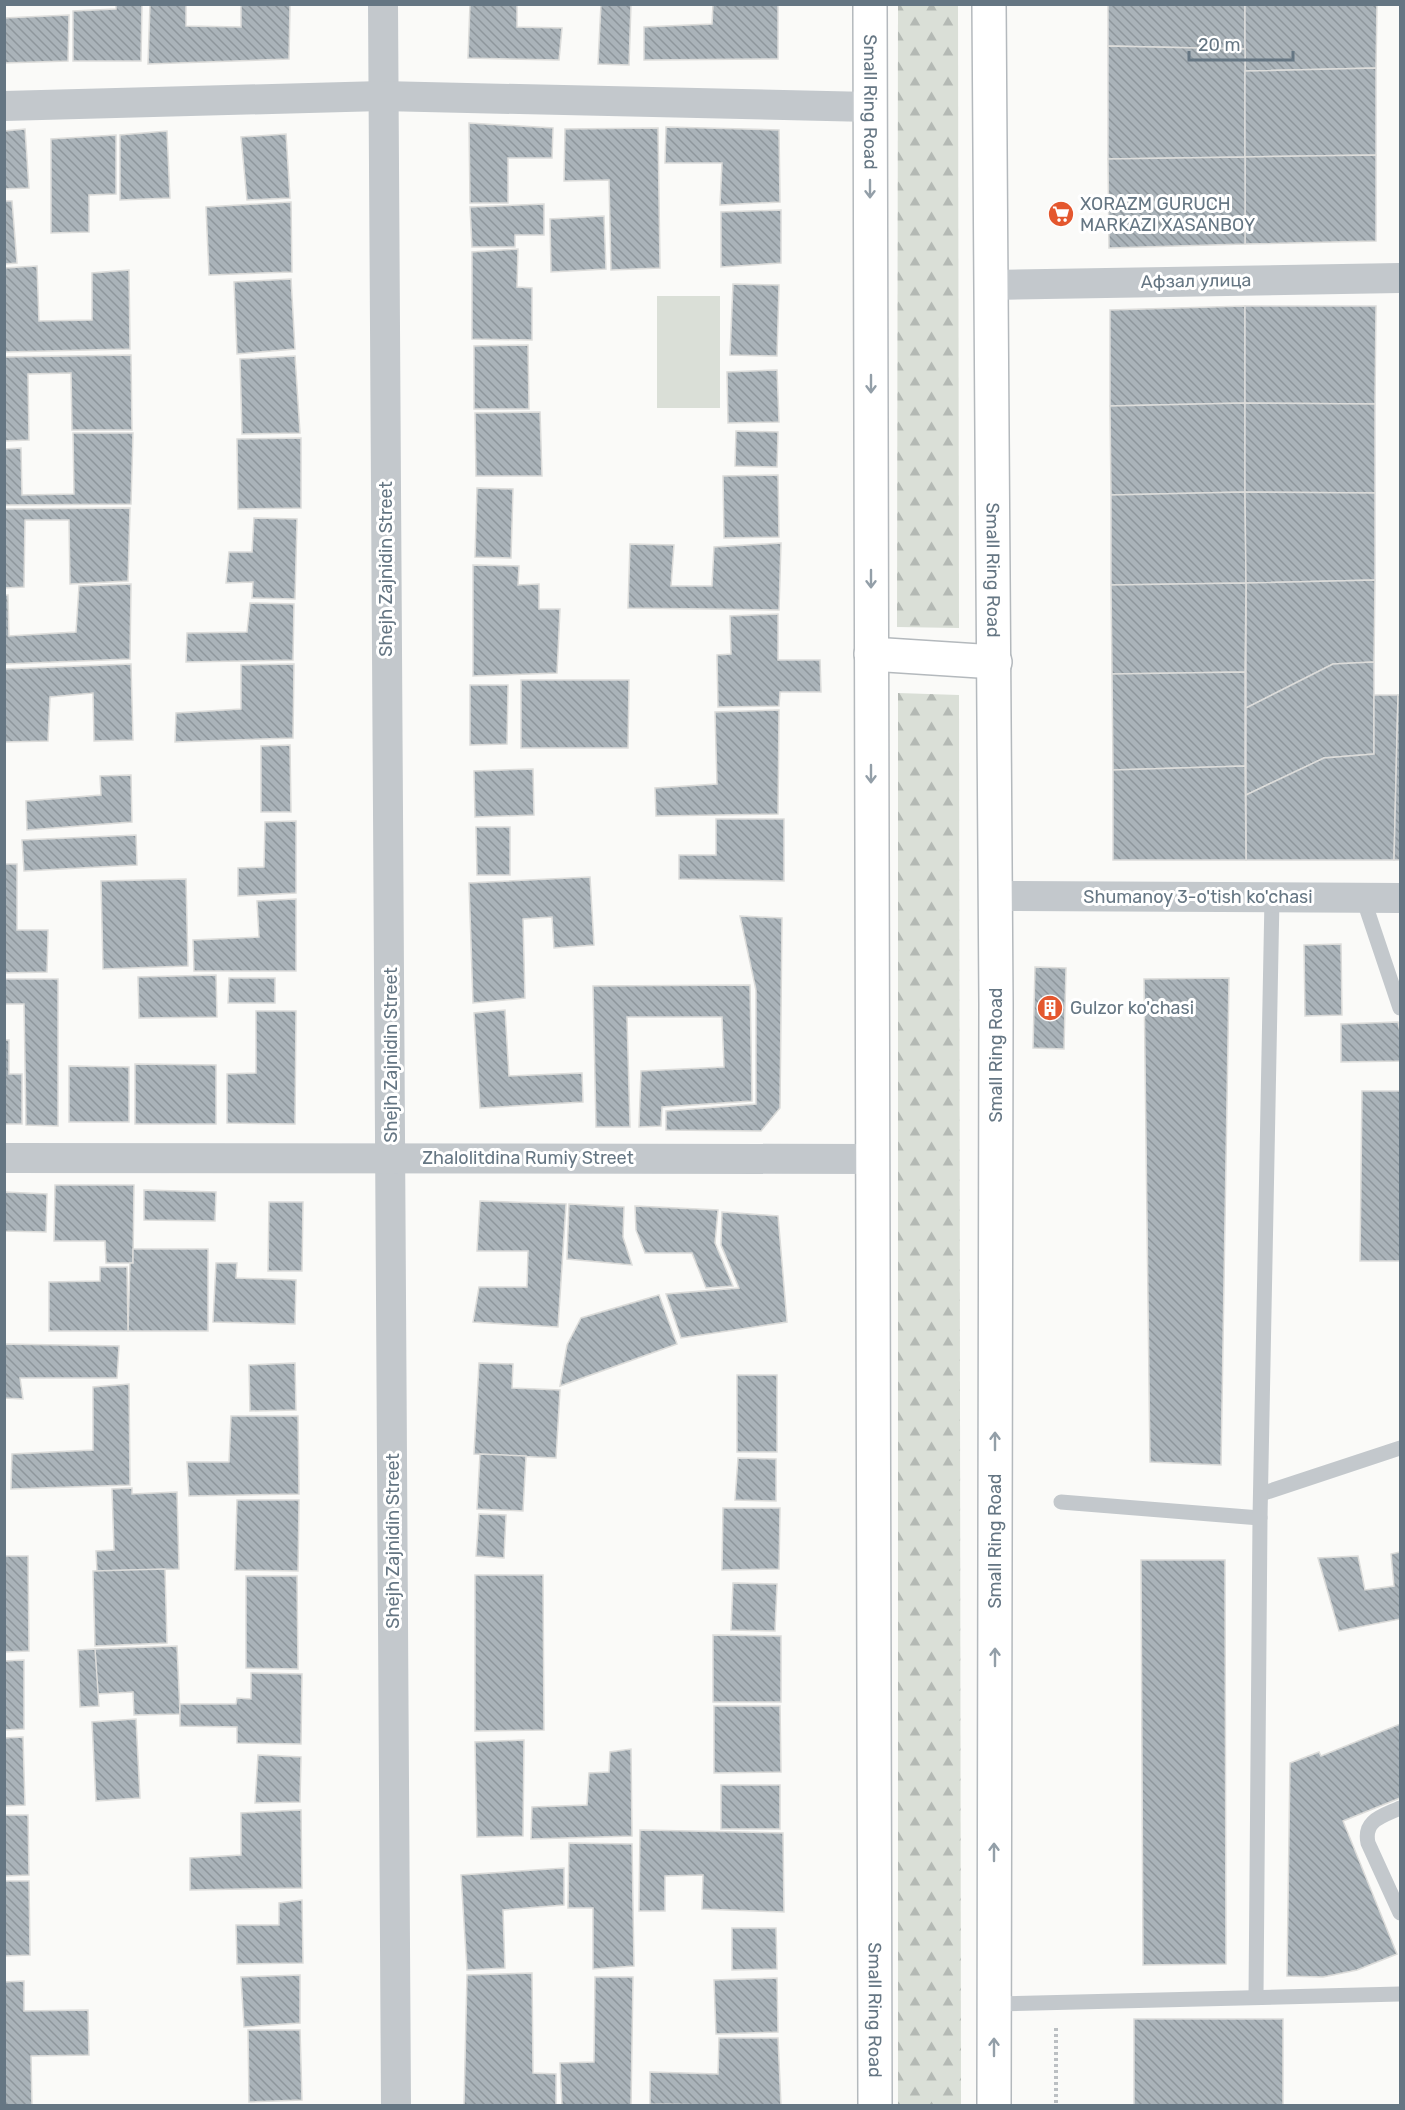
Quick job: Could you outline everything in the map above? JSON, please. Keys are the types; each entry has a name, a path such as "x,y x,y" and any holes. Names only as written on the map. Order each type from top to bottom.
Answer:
{"highway":[{"name":"Small Ring Road","path":"870,4 875,2106"},
{"name":"Small Ring Road","path":"989,4 996,896 994,2106"},
{"path":"871,654 995,662"}],"street":[{"name":"Shejh Zajnidin Street","path":"383,4 392,1157 396,2106"},
{"path":"4,106 382,96 870,107"},
{"name":"Афзал улица","path":"992,285 1401,278"},
{"name":"Shumanoy 3-o'tish ko'chasi","path":"996,896 1401,898"},
{"name":"Zhalolitdina Rumiy Street","path":"4,1158 872,1159"}],"lane":[{"path":"1256,1997 1260,1518 1272,898"},
{"path":"1363,898 1401,1008"},
{"path":"1261,1494 1401,1448"},
{"path":"1061,1502 1260,1518"},
{"path":"1401,1808 1377,1819 1370,1825 1366,1834 1368,1843 1401,1913"},
{"path":"994,2004 1401,1994"}],"path":[{"path":"1055,2003 1056,2106"}],"green space":[{"path":"898,5 958,5 959,628 897,627"},
{"path":"657,296 720,296 720,408 657,408"},
{"path":"898,693 959,695 961,2106 898,2105"}],"building":[{"path":"116,4 142,4 141,61 73,61 73,11 116,9"},
{"path":"150,4 186,4 186,26 241,27 241,4 290,4 289,59 148,64"},
{"path":"470,4 517,4 517,27 562,28 559,60 468,58"},
{"path":"601,4 631,4 629,65 598,64"},
{"path":"713,4 778,4 778,59 644,60 644,27 712,24"},
{"path":"1108,4 1245,4 1245,49 1108,46"},
{"path":"1245,4 1377,4 1376,68 1245,71"},
{"path":"69,15 68,61 4,63 4,18"},
{"path":"1108,46 1245,49 1245,157 1108,159"},
{"path":"1376,68 1376,155 1245,157 1245,71"},
{"path":"469,123 553,128 552,158 508,158 508,203 470,203"},
{"path":"666,127 779,130 780,202 720,205 722,163 665,163"},
{"path":"658,128 660,268 611,270 609,180 564,181 565,129"},
{"path":"25,129 29,188 4,189 4,131"},
{"path":"167,131 170,198 120,200 120,135"},
{"path":"286,134 290,198 247,200 241,137"},
{"path":"116,135 116,194 89,195 89,232 51,233 51,139"},
{"path":"1376,155 1376,241 1245,244 1245,157"},
{"path":"1245,157 1245,244 1109,248 1108,159"},
{"path":"4,201 12,201 17,263 4,264"},
{"path":"291,202 292,272 209,275 206,207"},
{"path":"544,204 544,235 515,235 515,247 472,247 470,207"},
{"path":"781,210 781,263 721,267 721,212"},
{"path":"604,216 606,269 551,272 550,219"},
{"path":"518,249 517,287 532,288 532,340 472,339 472,252"},
{"path":"37,266 39,321 92,320 92,273 129,270 130,349 4,352 4,268"},
{"path":"291,279 295,349 237,354 234,282"},
{"path":"733,284 779,285 777,356 730,355"},
{"path":"1245,306 1245,403 1110,406 1110,310"},
{"path":"1245,306 1376,306 1375,404 1245,403"},
{"path":"528,345 529,409 474,409 474,346"},
{"path":"131,355 132,430 72,430 71,373 28,374 29,440 4,441 4,357"},
{"path":"295,356 300,433 242,434 240,359"},
{"path":"777,370 779,422 728,423 727,372"},
{"path":"1245,403 1245,492 1111,495 1110,406"},
{"path":"1245,403 1375,404 1375,493 1245,492"},
{"path":"540,412 542,476 476,476 475,413"},
{"path":"736,431 778,432 777,467 735,466"},
{"path":"73,433 133,433 131,504 4,505 4,449 21,448 22,495 74,494"},
{"path":"301,438 301,508 238,509 237,439"},
{"path":"778,475 779,537 724,538 723,476"},
{"path":"477,488 513,489 511,558 475,557"},
{"path":"1245,492 1246,583 1111,585 1111,495"},
{"path":"1245,492 1375,493 1375,580 1246,583"},
{"path":"130,508 128,581 70,584 69,520 25,520 24,587 4,588 4,509"},
{"path":"254,518 297,519 295,599 252,598 253,582 226,583 229,552 252,552"},
{"path":"781,543 779,610 628,608 630,544 674,545 671,586 712,586 714,547"},
{"path":"473,565 519,566 518,585 539,584 539,609 560,609 557,673 473,676"},
{"path":"1375,580 1374,662 1333,664 1246,708 1246,583"},
{"path":"1246,583 1245,672 1112,674 1111,585"},
{"path":"131,584 130,659 4,664 4,595 8,595 9,636 76,632 79,586"},
{"path":"250,603 294,604 293,660 186,662 187,633 247,632"},
{"path":"778,614 778,660 820,660 821,692 780,692 779,706 718,707 717,655 731,654 730,616"},
{"path":"1374,662 1374,754 1324,758 1246,795 1246,708 1333,664"},
{"path":"131,664 133,740 94,741 93,693 50,697 48,741 4,742 4,669"},
{"path":"294,664 293,738 175,742 176,713 241,709 241,665"},
{"path":"1245,672 1245,766 1113,770 1112,674"},
{"path":"521,680 629,680 628,748 521,748"},
{"path":"470,685 508,685 507,744 470,745"},
{"path":"1374,695 1398,695 1394,860 1246,860 1246,795 1324,758 1374,754"},
{"path":"1398,695 1400,695 1400,860 1394,860"},
{"path":"779,710 778,814 656,816 655,788 717,784 715,712"},
{"path":"290,745 291,812 261,812 261,746"},
{"path":"1245,766 1246,860 1113,860 1113,770"},
{"path":"533,769 534,815 475,817 474,771"},
{"path":"131,775 132,822 27,830 26,801 101,795 100,776"},
{"path":"716,819 784,819 784,881 679,879 679,855 716,855"},
{"path":"296,821 296,893 238,896 238,868 264,867 265,822"},
{"path":"476,827 510,827 510,875 477,875"},
{"path":"136,835 137,865 24,871 22,840"},
{"path":"4,864 17,864 17,930 48,930 47,972 4,973"},
{"path":"590,877 594,945 554,948 552,917 523,919 525,998 473,1003 469,883"},
{"path":"186,879 188,966 103,969 101,881"},
{"path":"296,899 296,971 194,971 193,940 259,937 257,901"},
{"path":"740,916 782,918 780,1108 761,1131 666,1130 666,1111 756,1104 756,990"},
{"path":"1341,944 1342,1015 1305,1016 1304,945"},
{"name":"Gulzor ko'chasi","path":"1035,967 1066,968 1064,1049 1033,1048"},
{"path":"216,975 217,1017 139,1018 138,977"},
{"path":"229,978 275,978 275,1003 228,1003"},
{"path":"1229,978 1221,1465 1150,1462 1144,979"},
{"path":"4,979 58,979 58,1126 26,1125 24,1004 4,1004"},
{"path":"750,985 752,1101 662,1107 661,1126 639,1127 641,1071 724,1067 722,1017 627,1017 630,1127 596,1127 593,986"},
{"path":"505,1010 509,1076 582,1073 583,1102 480,1108 474,1013"},
{"path":"256,1011 296,1011 295,1124 227,1123 227,1074 256,1073"},
{"path":"1398,1022 1400,1061 1341,1062 1341,1024"},
{"path":"4,1040 9,1040 9,1074 22,1074 22,1124 4,1124"},
{"path":"135,1064 216,1065 216,1124 135,1124"},
{"path":"69,1066 129,1067 129,1122 69,1122"},
{"path":"1362,1091 1400,1091 1400,1261 1360,1261"},
{"path":"55,1185 134,1185 133,1263 106,1263 105,1241 54,1241"},
{"path":"144,1190 216,1192 215,1221 144,1220"},
{"path":"4,1192 47,1194 46,1232 4,1231"},
{"path":"480,1201 566,1204 558,1327 473,1322 479,1287 527,1287 528,1251 477,1251"},
{"path":"269,1202 303,1202 302,1271 268,1271"},
{"path":"569,1204 624,1207 623,1237 632,1265 567,1259"},
{"path":"635,1206 718,1210 715,1243 733,1286 706,1288 692,1253 645,1253 636,1230"},
{"path":"722,1212 778,1216 787,1322 681,1338 666,1294 739,1288 721,1245"},
{"path":"133,1249 208,1249 208,1331 128,1331 130,1263 133,1263"},
{"path":"216,1263 237,1263 236,1278 296,1280 295,1324 213,1322"},
{"path":"100,1267 127,1267 128,1331 49,1331 49,1282 100,1281"},
{"path":"659,1295 677,1344 560,1386 567,1345 581,1318"},
{"path":"4,1344 119,1346 117,1378 20,1378 23,1399 4,1398"},
{"path":"295,1363 296,1410 250,1411 249,1365"},
{"path":"479,1363 513,1364 512,1388 560,1390 556,1458 474,1454"},
{"path":"737,1375 777,1375 777,1452 737,1452"},
{"path":"129,1384 130,1485 11,1489 12,1454 93,1450 93,1387"},
{"path":"231,1416 298,1416 299,1494 189,1496 187,1462 229,1462"},
{"path":"480,1454 526,1456 523,1511 477,1509"},
{"path":"738,1458 776,1459 776,1501 735,1500"},
{"path":"132,1488 132,1494 177,1492 179,1569 97,1571 96,1551 114,1550 112,1489"},
{"path":"237,1500 299,1500 298,1571 235,1570"},
{"path":"723,1508 780,1508 779,1569 722,1570"},
{"path":"479,1514 506,1515 504,1558 476,1556"},
{"path":"1400,1552 1400,1619 1339,1631 1318,1558 1358,1556 1365,1590 1394,1586 1391,1554"},
{"path":"4,1556 28,1556 29,1651 4,1652"},
{"path":"1141,1560 1225,1560 1226,1964 1143,1965"},
{"path":"165,1569 167,1643 95,1646 93,1571"},
{"path":"475,1575 543,1575 544,1730 475,1731"},
{"path":"246,1576 297,1576 298,1669 246,1668"},
{"path":"733,1583 777,1584 775,1631 731,1630"},
{"path":"713,1635 781,1636 781,1702 713,1702"},
{"path":"177,1646 180,1714 134,1715 133,1692 97,1694 95,1649"},
{"path":"95,1649 99,1706 80,1707 78,1650"},
{"path":"24,1660 24,1729 4,1730 4,1661"},
{"path":"251,1673 302,1674 301,1744 237,1743 237,1727 180,1726 180,1704 236,1704 237,1698 251,1699"},
{"path":"714,1706 780,1706 781,1772 714,1773"},
{"path":"136,1719 140,1798 96,1801 92,1722"},
{"path":"1400,1724 1400,1798 1343,1821 1397,1954 1357,1970 1323,1977 1287,1976 1290,1763 1319,1752 1321,1756"},
{"path":"23,1737 25,1805 4,1806 4,1738"},
{"path":"524,1740 523,1836 477,1837 475,1742"},
{"path":"631,1749 632,1836 531,1839 532,1807 587,1805 589,1773 609,1772 610,1752"},
{"path":"258,1755 301,1757 300,1802 255,1803"},
{"path":"721,1785 780,1785 780,1829 721,1829"},
{"path":"301,1810 302,1888 190,1890 190,1858 241,1855 241,1813"},
{"path":"4,1815 28,1815 29,1875 4,1876"},
{"path":"640,1830 783,1833 784,1912 702,1909 703,1875 665,1876 665,1911 639,1911"},
{"path":"569,1843 632,1844 634,1966 593,1969 593,1908 568,1908"},
{"path":"564,1868 564,1905 503,1910 505,1968 467,1970 461,1875"},
{"path":"4,1881 29,1881 30,1955 4,1956"},
{"path":"302,1900 303,1963 237,1964 236,1925 279,1925 279,1903"},
{"path":"732,1928 776,1928 777,1969 732,1970"},
{"path":"532,1973 533,2073 556,2074 556,2106 464,2106 467,1975"},
{"path":"300,1975 300,2023 244,2027 241,1977"},
{"path":"595,1977 633,1977 631,2106 562,2106 560,2063 594,2062"},
{"path":"777,1978 778,2032 716,2034 714,1980"},
{"path":"24,1981 24,2011 88,2010 89,2055 31,2056 32,2106 4,2106 4,1982"},
{"path":"1134,2019 1283,2019 1283,2106 1134,2106"},
{"path":"248,2030 300,2030 302,2100 249,2102"},
{"path":"719,2038 778,2038 781,2106 650,2104 650,2072 718,2074"}],"place":[{"name":"XORAZM GURUCH MARKAZI XASANBOY","path":"1061,214"},
{"name":"Gulzor ko'chasi","path":"1050,1008"}]}
